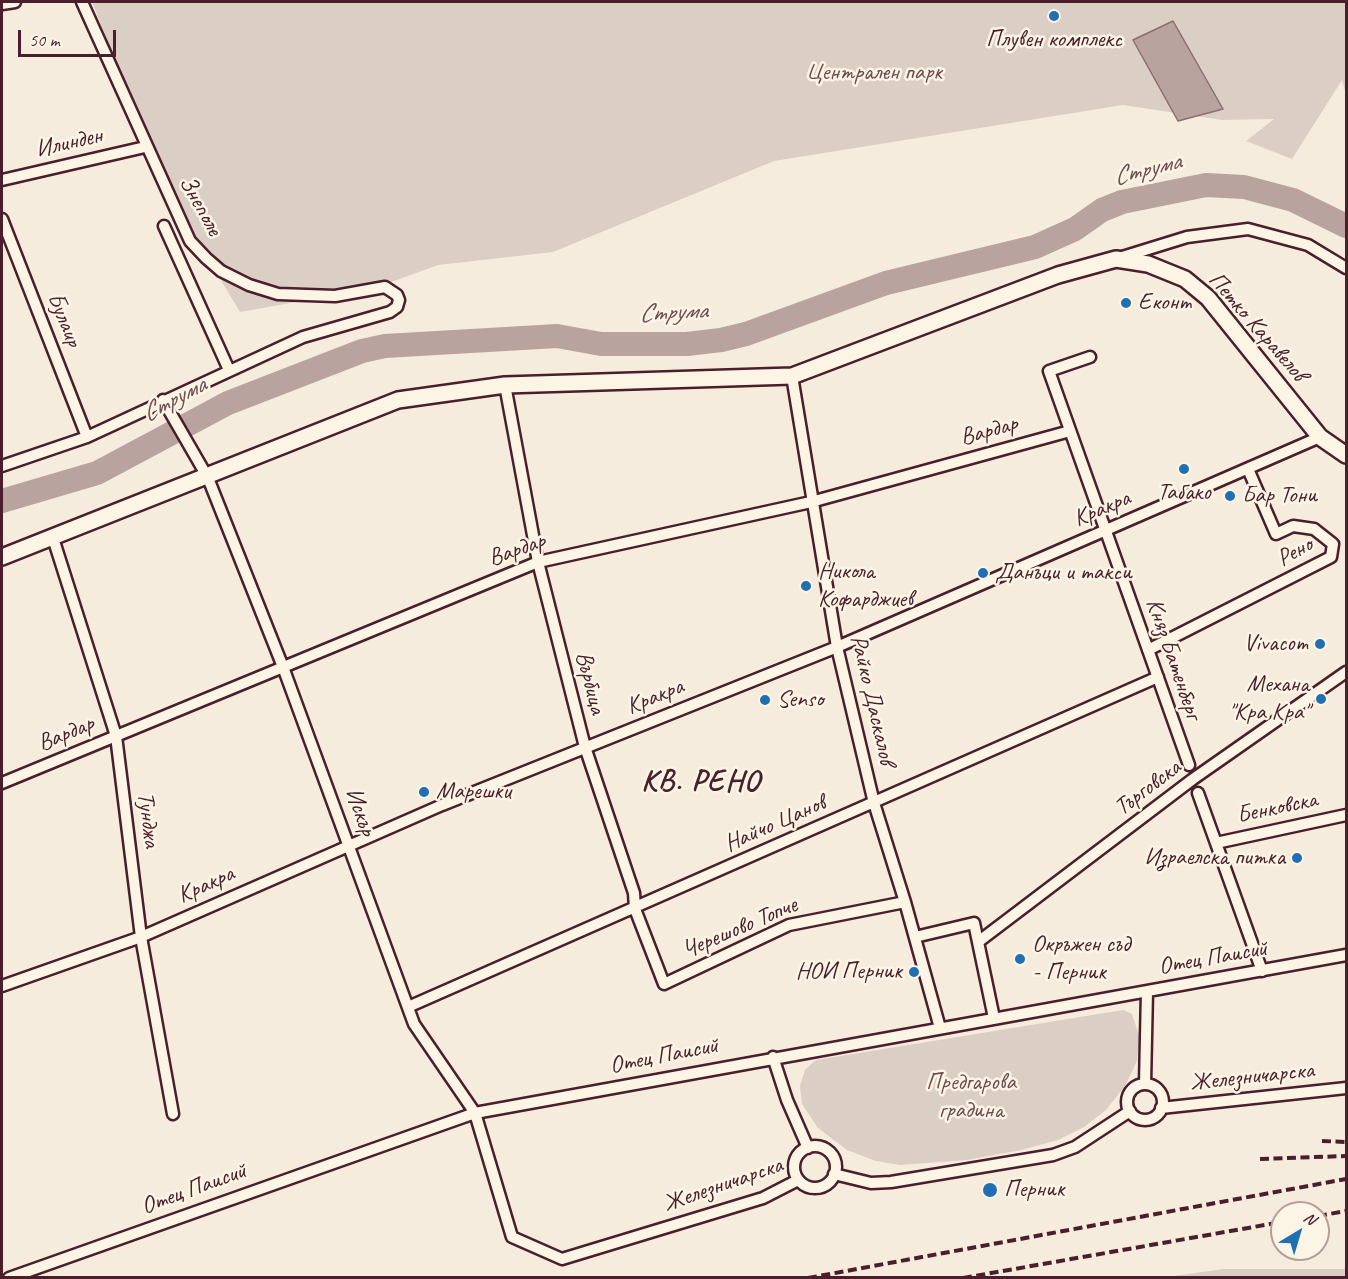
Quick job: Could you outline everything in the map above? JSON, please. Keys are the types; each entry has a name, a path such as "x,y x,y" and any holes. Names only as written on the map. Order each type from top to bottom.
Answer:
{"main road":[{"path":"2,557 208,478 398,400 505,385 792,375 1058,275 1116,259"},
{"name":"Петко Каравелов","path":"1116,259 1148,264 1185,279 1208,298 1320,437 1347,455"}],"street":[{"path":"2,4 15,2"},
{"name":"Знеполе","path":"82,2 190,241 221,271 249,285 278,294 335,296 385,287 397,295 399,300 397,307 390,312 303,336 228,370 164,225"},
{"name":"Илинден","path":"2,180 146,147"},
{"name":"Булаир","path":"2,219 87,437"},
{"path":"1116,259 1186,237 1248,229 1308,245 1347,268"},
{"name":"Княз Батенберг","path":"1090,357 1049,371 1189,765"},
{"path":"2,466 87,437 228,370"},
{"name":"Райко Даскалов","path":"792,375 811,502 837,648 874,803 906,902 940,1028"},
{"name":"Върбица","path":"505,385 538,562 585,747 634,893 635,909 664,984"},
{"name":"Искър","path":"163,400 208,478 283,667 414,1024 475,1113 512,1237 562,1258"},
{"name":"Вардар","path":"2,783 538,562 811,502 1070,431"},
{"name":"Кракра","path":"2,986 141,937 349,844 585,747 837,648 1320,437"},
{"name":"Рено","path":"1148,650 1331,557 1333,544 1314,529 1293,526 1276,534 1248,469"},
{"name":"Тунджа","path":"53,538 116,736 141,937 173,1114"},
{"name":"Търговска","path":"978,942 1194,779 1347,672"},
{"name":"Найчо Цанов","path":"408,1007 1158,677"},
{"path":"1198,793 1262,971"},
{"name":"Бенковска","path":"1216,843 1347,814"},
{"name":"Черешово Топче","path":"664,984 789,925 906,902"},
{"path":"915,937 974,923 994,1018"},
{"name":"Отец Паисий","path":"9,1278 475,1113 773,1057 1347,955"},
{"path":"1145,1084 1147,992"},
{"path":"773,1057 787,1100 808,1148"},
{"path":"1145,1084 1159,1092 1161,1108 1155,1117 1144,1119 1130,1111 1128,1096 1135,1087 1145,1084"},
{"name":"Железничарска","path":"1161,1108 1347,1088"},
{"path":"798,1180 794,1171 795,1161 800,1153 808,1148 819,1147 829,1152 835,1162 834,1174 871,1183 891,1182 1053,1155 1075,1147 1130,1111"},
{"name":"Железничарска","path":"562,1258 764,1198 798,1180 807,1186 818,1187 828,1183 834,1174"}],"green space":[{"name":"Централен парк","path":"92,2 1346,2 1346,94 1342,80 1292,159 1246,141 1274,119 1222,120 1123,105 774,161 553,252 438,265 375,288 240,312 194,236 143,129"},
{"name":"Предгарова градина","path":"1123,1010 1132,1014 1140,1038 1137,1061 1125,1086 1106,1110 1084,1127 1058,1140 1021,1150 967,1160 900,1165 876,1161 847,1150 818,1128 802,1104 800,1086 805,1070 816,1060"},
{"path":"1224,1269 1346,1269 1346,1277 1166,1277"}],"shaded area":[{"path":"1173,21 1223,109 1178,121 1133,40"}],"waterway":[{"name":"Струма","path":"2,501 97,473 228,403 362,351 385,346 557,336 601,344 687,344 721,340 746,334 886,283 1035,247 1075,229 1102,210 1122,202 1206,185 1244,187 1293,200 1346,226"}],"railway":[{"path":"1322,1141 1346,1142"},
{"path":"1260,1159 1346,1156"},
{"path":"808,1278 1346,1179"},
{"path":"1330,1214 1346,1211"},
{"path":"963,1278 1270,1224"}],"place":[{"name":"Плувен комплекс","path":"1054,16"},
{"name":"Еконт","path":"1126,303"},
{"name":"Табако","path":"1184,469"},
{"name":"Бар Тони","path":"1230,496"},
{"name":"Данъци и такси","path":"983,573"},
{"name":"Никола Кофарджиев","path":"806,586"},
{"name":"Vivacom","path":"1320,644"},
{"name":"Механа \"Кра Кра\"","path":"1321,699"},
{"name":"Senso","path":"765,700"},
{"name":"Марешки","path":"424,792"},
{"name":"Израелска питка","path":"1297,858"},
{"name":"Окръжен съд - Перник","path":"1020,959"},
{"name":"НОИ Перник","path":"914,972"},
{"name":"Перник","path":"990,1190"}],"district":[{"name":"КВ. РЕНО","path":"701,782"}]}
